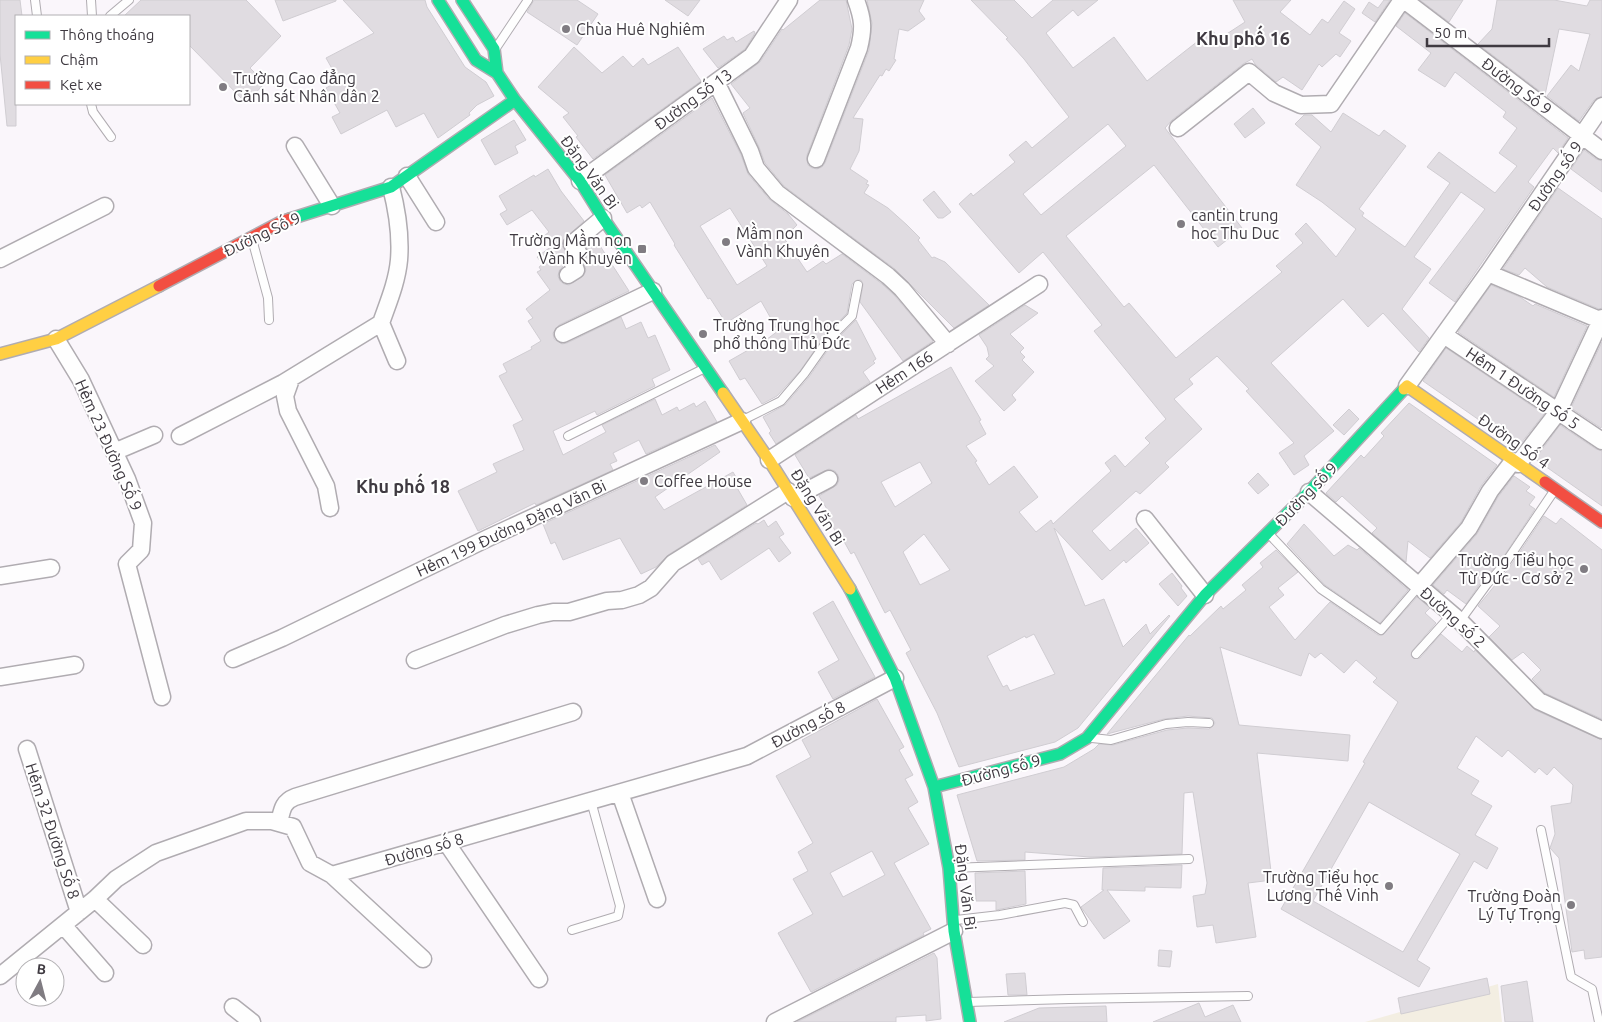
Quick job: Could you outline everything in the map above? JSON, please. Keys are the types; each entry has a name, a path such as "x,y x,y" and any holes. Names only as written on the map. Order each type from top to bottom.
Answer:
{"street":[{"name":"Đặng Văn Bi","path":"438,0 476,60 497,73 515,100 580,181 603,218 768,460 846,582 895,678 934,787 949,868 954,926 970,1022"},
{"name":"Đặng Văn Bi","path":"462,0 494,49 497,73"},
{"name":"Đường Số 13","path":"580,181 752,56 789,0"},
{"path":"816,159 860,48 863,34 863,19 856,0"},
{"path":"1178,128 1249,72 1274,93 1301,105 1330,104 1402,0"},
{"name":"Đường Số 9","path":"1402,0 1602,151"},
{"path":"716,82 750,151 756,168 777,193 888,276 902,289 948,344"},
{"name":"Đường Số 9","path":"0,354 56,339 281,222 391,186 515,100"},
{"name":"Đường số 9","path":"934,787 1060,754 1087,738 1205,595 1309,492 1407,386 1488,273 1602,106"},
{"path":"295,146 332,206"},
{"path":"407,176 436,222"},
{"path":"180,436 290,379 381,323 391,294 399,260 398,212 391,186"},
{"path":"2,253 105,206"},
{"path":"568,275 576,270 573,264 578,252 572,244 603,218"},
{"path":"1419,586 1469,528 1490,491 1558,412 1602,320 1488,273"},
{"name":"Hẻm 166","path":"768,460 1039,284"},
{"path":"563,334 653,292"},
{"path":"381,323 397,361"},
{"name":"Hẻm 1 Đường Số 5","path":"1444,335 1602,441"},
{"name":"Hẻm 23 Đường Số 9","path":"56,339 80,380 127,479 143,523 141,550 127,564 162,697"},
{"path":"290,379 285,396 288,411 326,486 330,508"},
{"name":"Đường Số 4","path":"1407,386 1602,522"},
{"name":"Hẻm 199 Đường Đặng Văn Bi","path":"233,659 282,638 488,538 742,421"},
{"path":"114,452 154,436"},
{"path":"415,660 505,625 553,612 569,612 607,601 622,600 640,595 651,588 673,563 790,495 829,479"},
{"name":"Đường số 2","path":"1309,492 1456,618 1539,701 1602,730"},
{"path":"1145,518 1205,595"},
{"path":"0,576 51,568"},
{"path":"0,677 75,665"},
{"name":"Đường số 8","path":"332,875 747,756 895,678"},
{"path":"279,824 282,807 288,800 295,797 573,712"},
{"name":"Hẻm 32 Đường Số 8","path":"27,749 79,912"},
{"path":"620,792 657,899"},
{"path":"0,976 95,899 116,879 156,853 246,821 272,821 293,827 310,863 332,875 423,959"},
{"path":"446,842 539,979"},
{"path":"95,899 143,945"},
{"path":"63,925 105,972"},
{"path":"775,1022 954,926"},
{"path":"233,1007 252,1022"}],"lane":[{"path":"35,0 37,15"},
{"path":"91,0 92,15"},
{"path":"111,15 129,0"},
{"path":"494,49 528,0"},
{"path":"90,105 93,112 111,136"},
{"path":"252,237 268,298 269,320"},
{"path":"742,421 781,401 804,374 828,340 852,316 858,286"},
{"path":"568,436 706,368"},
{"path":"1416,654 1456,618 1504,565 1544,508 1554,489"},
{"path":"1268,533 1321,589 1381,630 1419,586"},
{"path":"1087,738 1111,740 1166,724 1209,723"},
{"path":"572,930 618,916 620,906 591,801"},
{"path":"1541,830 1572,977 1592,989 1599,1022"},
{"path":"949,868 1189,859"},
{"path":"954,926 1065,903 1074,905 1083,922"},
{"path":"966,1002 1248,996"}],"shaded area":[{"path":"1498,984 1502,1022 1365,1022"}],"building":[{"path":"0,0 20,0 22,15 15,15 16,126 7,126 0,54"},
{"path":"141,0 246,0 281,36 250,68 265,83 246,103 190,46 190,15 125,15"},
{"path":"275,0 336,0 336,1 283,21"},
{"path":"343,0 425,0 427,7 465,67 486,82 494,96 477,105 469,113 470,115 438,138 424,113 396,127 387,110 341,134 332,117 340,113 326,88 339,81 326,58 374,33"},
{"path":"534,0 577,0 598,14 577,45 527,12"},
{"path":"665,0 700,0 688,16"},
{"path":"820,0 846,0 852,29 849,45 807,155 808,165 817,169 825,163 869,50 872,23 867,0 924,0 919,11 925,19 908,31 899,29 894,59 896,60 889,71 886,69 882,76 880,75 853,118 863,119 859,151 850,169 868,181 866,184 869,185 864,193 888,208 907,225 920,238 918,240 932,258 934,257 945,262 989,305 954,328 895,269 784,186 765,163 743,113 750,108 731,84 760,62 782,29"},
{"path":"971,0 1014,0 1032,18 1053,0 1098,0 1078,16 1073,10 1046,33 1073,68 1114,37 1147,81 1212,30 1219,39 1245,22 1233,0 1291,0 1280,12 1310,35 1322,19 1328,23 1344,1 1355,9 1339,33 1351,41 1340,57 1336,54 1322,67 1319,64 1302,90 1283,77 1276,82 1255,64 1252,59 1172,120 1165,128 1242,228 1218,247 1154,165 1066,236 1124,307 1129,303 1176,358 1282,272 1276,266 1303,243 1295,234 1306,223 1336,257 1356,229 1322,202 1296,185 1321,147 1295,124 1304,115 1312,115 1331,132 1343,113 1379,136 1384,130 1406,146 1359,209 1364,213 1362,216 1405,247 1450,183 1427,167 1439,152 1495,193 1517,166 1499,153 1517,128 1503,117 1506,112 1455,72 1445,87 1418,70 1431,53 1396,26 1405,13 1568,138 1558,153 1553,148 1528,182 1534,187 1455,302 1429,283 1485,209 1461,192 1414,257 1431,269 1402,309 1429,338 1419,352 1383,313 1368,327 1343,299 1271,363 1334,431 1304,456 1309,465 1294,475 1279,453 1294,443 1246,391 1249,389 1217,356 1189,379 1193,384 1174,399 1202,429 1165,463 1169,467 1140,494 1136,491 1092,531 1110,551 1136,528 1149,543 1126,563 1124,560 1102,580 1054,528 1085,606 1104,599 1123,647 1146,624 1150,634 1170,616 1078,728 1055,742 959,767 937,713 906,653 911,650 890,610 885,613 854,552 851,554 841,536 838,537 825,510 827,509 819,496 837,485 838,475 835,471 829,469 809,478 795,455 856,415 858,419 951,367 981,420 979,421 986,434 966,446 977,461 975,462 989,485 1014,466 1038,497 1019,512 1036,532 1051,520 1053,524 1111,471 1105,463 1115,455 1125,467 1150,443 1145,438 1166,419 1094,331 1102,325 1043,252 1019,273 959,204 971,193 973,196 1015,162 1009,155 1026,141 1032,148 1069,117 1006,39 1008,38","holes":["1108,124 1126,146 1041,215 1023,194","920,462 932,483 895,507 881,482","924,534 950,570 920,585 903,552","1034,634 1055,674 1010,691 1007,685 1003,687 987,656 1025,636 1026,638"]},
{"path":"1384,0 1390,0 1375,22 1362,13 1369,2 1378,8"},
{"path":"1420,0 1463,0 1449,22"},
{"path":"1497,0 1554,0 1587,6 1590,0 1602,0 1602,96 1594,100 1579,121 1547,96 1571,65 1579,71 1590,34 1559,29 1545,95 1478,44 1492,29"},
{"path":"754,31 755,33 745,49 718,68 703,49 724,36 727,40 733,37 736,42"},
{"path":"574,47 602,73 623,56 633,67 643,58 648,65 678,47 701,81 593,159 563,117 569,113 538,87"},
{"path":"712,98 741,155 748,174 769,199 788,214 797,225 784,238 807,272 823,261 826,264 842,254 895,296 933,341 903,361 860,302 863,284 861,280 857,280 852,284 847,313 824,337 800,371 777,396 762,404 745,378 740,380 729,361 750,349 751,351 778,331 761,301 726,323 710,298 708,299 674,245 650,202 642,208 640,205 627,213 605,175","holes":["730,208 767,266 737,285 700,226"]},
{"path":"1253,108 1265,123 1245,138 1234,124"},
{"path":"514,120 526,140 515,146 518,153 495,165 481,140"},
{"path":"1584,150 1602,161 1602,192 1571,169"},
{"path":"548,169 561,191 584,221 563,240 562,246 567,253 563,266 559,271 560,281 569,285 584,275 586,270 584,264 588,251 586,246 595,238 629,291 559,325 553,333 554,339 562,344 567,343 621,317 626,329 641,322 648,338 655,335 670,370 652,379 655,386 597,415 595,411 553,431 563,455 606,432 602,425 655,399 662,415 677,407 679,411 694,403 696,407 705,401 717,422 646,454 639,440 613,453 617,461 610,464 613,470 536,505 535,503 478,531 458,491 497,472 493,464 524,450 513,425 523,420 499,376 507,372 503,364 532,349 531,347 541,341 528,321 533,318 526,309 550,290 537,272 541,270 539,267 543,264 537,257 552,246 544,236 549,232 532,210 507,225 500,214 507,210 499,196 534,175 535,177"},
{"path":"1558,188 1602,219 1602,308 1599,309 1547,287 1525,268 1519,275 1503,269"},
{"path":"934,191 951,212 943,218 938,218 923,200"},
{"path":"1491,285 1520,297 1533,306 1535,304 1587,326 1554,397 1458,332"},
{"path":"1025,305 1038,313 1010,334 1024,348 1020,352 1025,357 1022,360 1034,372 1012,395 1016,400 1004,411 975,381 994,366 986,359 989,356 987,347 979,335"},
{"path":"856,320 876,359 873,361 875,363 863,372 870,382 776,444 769,433 771,431 763,417 785,405 809,377 832,344"},
{"path":"1602,342 1602,426 1601,428 1571,408"},
{"path":"1446,348 1544,414 1518,447 1423,381"},
{"path":"1409,403 1497,465 1481,486 1461,522 1430,558 1408,541 1406,562 1372,533 1377,528 1342,496 1336,502 1326,493 1361,455 1364,458 1384,436 1381,433"},
{"path":"1349,409 1359,419 1344,435 1333,425"},
{"path":"1560,425 1602,451 1602,506 1535,459"},
{"path":"715,445 720,452 655,497 664,510 733,472 740,484 736,486 747,505 668,555 656,567 641,574 620,538 563,560 555,542 551,544 543,524"},
{"path":"1258,473 1269,485 1258,494 1248,483"},
{"path":"1514,476 1530,487 1526,491 1535,497 1529,505 1535,509 1500,562 1482,581 1466,604 1447,590 1444,594 1433,585 1477,534 1498,497"},
{"path":"1544,516 1556,524 1561,518 1602,550 1602,719 1545,693 1532,679 1541,670 1523,652 1512,660 1489,637 1500,626 1478,606 1509,568"},
{"path":"764,520 768,527 776,521 784,534 779,537 791,553 779,562 769,548 721,580 709,561 702,565 698,559 756,523 758,524"},
{"path":"1304,524 1334,556 1348,545 1357,550 1359,548 1408,590 1380,623 1325,585 1287,544"},
{"path":"1276,550 1298,572 1278,588 1284,595 1269,607 1295,640 1330,602 1378,635 1383,635 1417,597 1430,608 1425,613 1436,623 1412,651 1411,655 1413,658 1420,658 1441,634 1462,652 1467,646 1474,652 1475,650 1535,710 1602,740 1602,957 1585,959 1584,950 1572,952 1559,858 1550,848 1555,834 1551,806 1571,803 1573,785 1554,767 1547,775 1539,768 1535,773 1508,750 1502,757 1476,736 1457,768 1479,781 1471,794 1492,806 1475,835 1498,848 1487,869 1474,861 1417,960 1430,968 1419,987 1281,909 1398,702 1373,682 1377,678 1356,660 1344,673 1321,653 1315,658 1309,653 1301,676 1220,647 1239,725 1350,735 1348,761 1257,753 1272,880 1248,883 1256,937 1216,943 1213,925 1197,927 1193,896 1205,894 1207,883 1193,792 1184,793 1182,854 1090,857 1025,852 1025,860 977,861 957,795 1064,767 1099,744 1113,745 1167,730 1209,729 1213,726 1215,723 1212,718 1188,716 1164,719 1107,734 1189,635 1221,606 1223,609 1246,590 1242,585 1263,567 1260,563","holes":["1369,802 1460,854 1403,952 1313,901"]},
{"path":"1172,573 1187,596 1178,606 1159,584"},
{"path":"833,601 875,677 833,699 818,672 839,660 813,613"},
{"path":"877,699 904,747 899,750 913,775 905,779 918,802 908,808 929,844 894,863 931,929 923,933 924,935 811,992 778,933 813,914 793,879 808,871 798,852 813,843 776,776 811,757 802,740","holes":["872,851 885,875 843,897 830,873"]},
{"path":"1182,865 1181,888 1145,887 1145,891 1107,890 1130,921 1104,939 1081,907 1104,890 1102,890 1103,868"},
{"path":"1025,871 1026,904 996,910 996,901 976,901 975,873"},
{"path":"1159,950 1172,951 1170,967 1158,966"},
{"path":"934,953 937,958 941,1019 926,1021 926,1015 896,1017 896,1022 797,1022"},
{"path":"1025,973 1027,995 1008,995 1006,974"},
{"path":"1487,978 1490,994 1401,1014 1398,998"},
{"path":"1527,981 1533,1022 1505,1022 1501,986"},
{"path":"1199,1003 1205,1017 1233,1005 1241,1022 1153,1022"},
{"path":"1106,1006 1107,1022 1004,1022 1039,1008"}],"traffic: fast":[{"path":"438,0 476,60 497,73 515,100 580,181 603,218 723,393"},
{"path":"462,0 494,49 497,73"},
{"path":"290,219 391,187 515,100"},
{"path":"934,787 1060,754 1087,738 1205,595 1309,492 1404,389"},
{"path":"850,589 895,678 934,787 949,868 954,931 970,1022"}],"traffic: slow":[{"path":"0,354 56,339 159,286"},
{"path":"1404,389 1407,386 1545,482"},
{"path":"723,393 769,460 850,589"}],"traffic: jam":[{"path":"159,286 290,219"},
{"path":"1545,482 1602,522"}],"place":[{"name":"Chùa Huê Nghiêm","path":"566,29"},
{"name":"Trường Cao đẳng Cảnh sát Nhân dân 2","path":"223,87"},
{"name":"cantin trung hoc Thu Duc","path":"1181,224"},
{"name":"Mầm non Vành Khuyên","path":"726,242"},
{"name":"Trường Mầm non Vành Khuyên","path":"642,249"},
{"name":"Trường Trung học phổ thông Thủ Đức","path":"703,334"},
{"name":"Coffee House","path":"644,481"},
{"name":"Trường Tiểu học Từ Đức - Cơ sở 2","path":"1584,569"},
{"name":"Trường Tiểu học Lương Thế Vinh","path":"1389,886"},
{"name":"Trường Đoàn Lý Tự Trọng","path":"1571,905"}],"district":[{"name":"Khu phố 16","path":"1243,38"},
{"name":"Khu phố 18","path":"403,486"}]}
